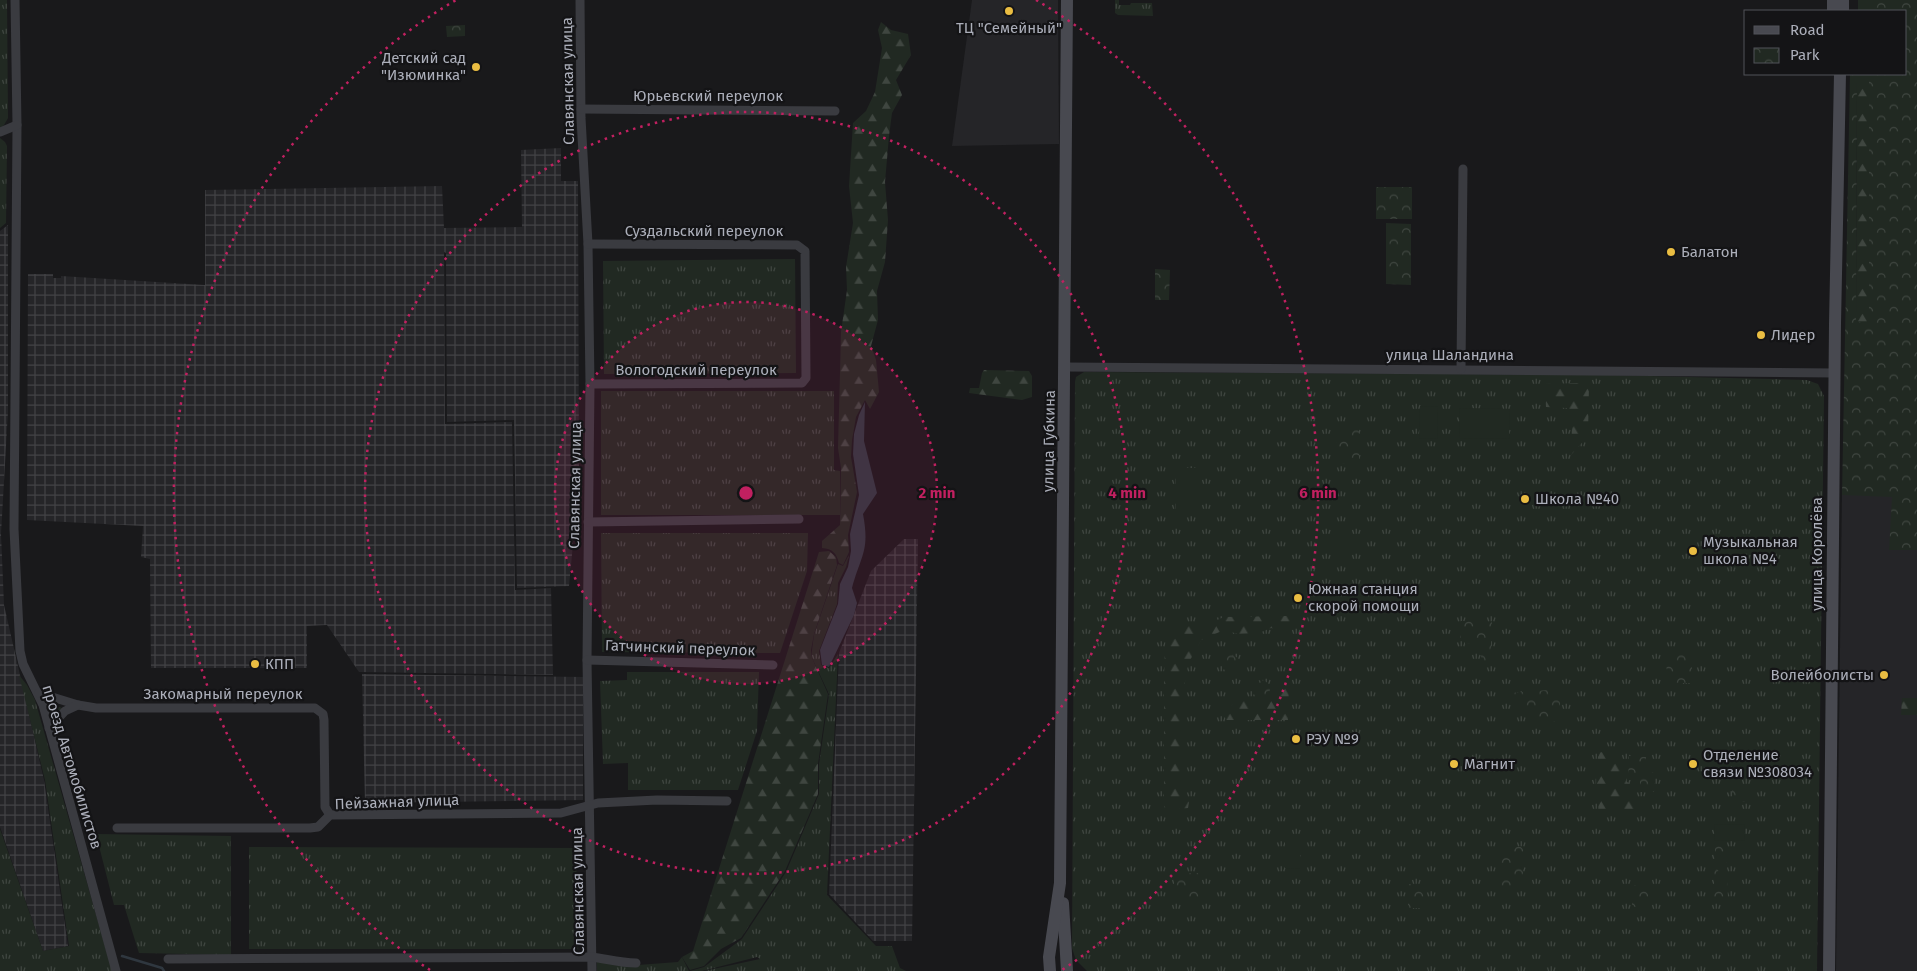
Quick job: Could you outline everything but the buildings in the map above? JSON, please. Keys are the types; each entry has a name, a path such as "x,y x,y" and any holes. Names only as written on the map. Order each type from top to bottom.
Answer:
{"main road":[{"name":"улица Губкина","path":"1049,970 1060,883 1066,367 1064,254 1067,142 1067,0"},
{"name":"улица Королёва","path":"1834,75 1837,138"},
{"name":"улица Королёва","path":"1829,971 1837,138 1840,75"},
{"name":"улица Губкина","path":"1060,883 1070,968"}],"street":[{"name":"проезд Автомобилистов","path":"15,0 14,530 20,651 26,669 39,693 116,971"},
{"name":"Славянская улица","path":"580,0 581,109 588,244 590,384 586,660 592,971"},
{"name":"Юрьевский переулок","path":"581,109 835,110"},
{"path":"0,132 16,125"},
{"path":"1461,368 1463,169"},
{"name":"Суздальский переулок","path":"588,244 797,245 805,251 806,378 802,383"},
{"name":"улица Шаландина","path":"1066,367 1461,368 1835,372"},
{"name":"Вологодский переулок","path":"590,384 802,383"},
{"path":"588,522 798,519"},
{"name":"Гатчинский переулок","path":"586,660 773,665"},
{"name":"Закомарный переулок","path":"39,693 78,705 96,708 315,708 323,714 324,720 325,807 330,815"},
{"path":"49,728 65,711 78,705"},
{"name":"Пейзажная улица","path":"116,828 310,828 318,827 330,815 561,813 590,804 657,800 727,801"},
{"path":"168,959 592,957 610,959 624,964 636,963"}],"shaded area":[{"path":"972,0 1058,0 1059,144 952,146"},
{"path":"561,148 561,181 578,181 579,480 569,586 517,588 514,420 447,422 446,253 444,252 445,424 512,422 515,590 551,588 553,675 359,672 327,625 307,626 307,668 151,668 150,559 141,557 143,526 27,520 28,274 53,274 53,278 61,278 61,276 205,285 205,190 442,186 444,228 522,227 521,150"},
{"path":"8,225 8,411 1,534 4,605 44,780 68,946 43,951 0,827 0,231"},
{"path":"865,402 864,441 877,493 863,514 866,537 864,553 852,588 857,603 854,615 829,667 822,665 820,650 838,604 840,584 848,567 851,551 850,534 859,495 853,454 854,434"},
{"path":"1842,490 1917,493 1917,971 1836,971"},
{"path":"904,539 918,539 912,941 873,941 829,894 839,653 871,571"},
{"path":"362,674 583,677 583,800 365,803"}],"green space":[{"path":"0,0 7,0 8,118 0,128"},
{"path":"1115,0 1119,0 1119,5 1152,3 1153,16 1118,15 1115,13"},
{"path":"1858,0 1881,0 1881,10 1858,10"},
{"path":"1870,0 1917,0 1917,550 1889,550 1892,497 1842,495 1850,75 1857,75 1856,321 1869,326 1869,75 1907,75 1907,10 1870,10"},
{"path":"881,22 891,30 908,34 911,55 896,80 902,95 892,113 889,136 885,182 888,220 885,262 877,291 878,320 871,346 876,360 879,392 870,409 865,400 856,417 851,457 857,492 848,535 849,552 843,565 839,563 834,552 822,548 822,541 840,525 841,468 838,448 841,332 847,290 846,267 853,223 849,186 853,123 866,111 875,92 882,48 878,30"},
{"path":"465,25 465,36 447,37 446,26"},
{"path":"1857,75 1882,75 1889,450 1856,322"},
{"path":"0,138 7,146 6,223 0,228"},
{"path":"1376,187 1412,187 1412,219 1376,219"},
{"path":"1386,223 1411,224 1411,285 1386,284"},
{"path":"795,259 796,373 604,374 603,261"},
{"path":"1155,269 1170,270 1169,300 1155,300"},
{"path":"984,370 1029,371 1032,376 1032,397 1022,400 969,393 970,388 979,388"},
{"path":"1084,372 1609,375 1807,380 1818,384 1824,396 1817,971 1087,971 1076,960 1072,948 1075,382 1076,377"},
{"path":"1589,383 1588,436 1571,455 1572,425 1567,424 1567,408 1546,407 1545,384"},
{"path":"601,391 834,391 834,470 840,471 840,515 601,515"},
{"path":"1420,406 1438,407 1437,439 1419,438"},
{"path":"1460,408 1510,409 1509,439 1459,438"},
{"path":"1337,425 1359,425 1359,464 1337,464"},
{"path":"1176,468 1199,468 1199,511 1176,511"},
{"path":"1331,529 1347,529 1347,557 1331,557"},
{"path":"601,533 808,533 807,571 780,653 602,652"},
{"path":"829,551 836,557 837,565 814,634 811,650 812,658 828,694 818,764 818,794 785,871 741,938 721,949 704,966 690,970 682,957 693,951 819,552"},
{"path":"849,555 846,567 838,583 837,604 819,651 821,665 829,668 838,654 827,895 876,946 892,946 900,968 906,971 704,971 760,959 757,957 702,971 690,971 704,967 742,939 786,872 819,794 819,764 829,694 812,658 812,650 814,635 838,564 843,566"},
{"path":"1291,616 1287,627 1282,629 1271,628 1259,633 1238,634 1224,630 1201,640 1188,664 1181,706 1183,794 1189,802 1188,808 1170,810 1164,807 1165,645 1170,627 1175,623 1210,623 1224,617"},
{"path":"1461,621 1492,622 1490,664 1481,663 1481,644 1465,644 1465,638 1460,638"},
{"path":"1666,652 1692,652 1692,683 1667,683"},
{"path":"1231,655 1239,660 1240,664 1235,672 1231,673 1223,668 1222,664 1227,656"},
{"path":"627,672 759,672 757,731 738,790 628,790 628,763 603,764 600,681 627,680"},
{"path":"19,675 35,700 112,971 0,971 0,829 43,951 69,946 45,780"},
{"path":"1257,680 1265,680 1270,685 1268,696 1257,698 1252,693 1252,685"},
{"path":"1289,686 1288,720 1226,720 1226,711 1241,696 1265,701 1280,688"},
{"path":"1559,689 1561,720 1537,725 1511,693"},
{"path":"1902,698 1917,698 1917,715 1901,715"},
{"path":"48,703 62,708 51,718"},
{"path":"1599,752 1615,753 1624,762 1627,782 1634,788 1637,795 1633,811 1600,811 1596,791"},
{"path":"1629,756 1646,757 1646,772 1655,773 1654,792 1640,792 1640,780 1628,780"},
{"path":"1732,788 1745,788 1745,802 1732,802"},
{"path":"1744,824 1745,840 1715,841 1714,825"},
{"path":"96,834 231,836 231,955 139,953 124,905 114,905"},
{"path":"1285,838 1300,838 1300,869 1285,868"},
{"path":"1715,845 1727,845 1727,873 1715,859"},
{"path":"249,847 576,848 578,949 249,949"},
{"path":"1501,847 1523,847 1523,888 1501,888"},
{"path":"1714,866 1727,880 1728,899 1714,899"},
{"path":"1174,873 1201,873 1201,900 1174,894"},
{"path":"1408,884 1426,884 1426,908 1408,908"},
{"path":"1632,885 1648,885 1648,906 1632,907"},
{"path":"682,957 689,971 597,971 597,960 625,966 678,962"}],"waterway":[{"path":"122,956 162,968 164,971"}],"place":[{"name":"ТЦ \"Семейный\"","path":"1009,11"},
{"name":"Детский сад \"Изюминка\"","path":"476,67"},
{"name":"Балатон","path":"1671,252"},
{"name":"Лидер","path":"1761,335"},
{"name":"Школа №40","path":"1525,499"},
{"name":"Музыкальная школа №4","path":"1693,551"},
{"name":"Южная станция скорой помощи","path":"1298,598"},
{"name":"КПП","path":"255,664"},
{"name":"Волейболисты","path":"1884,675"},
{"name":"РЭУ №9","path":"1296,739"},
{"name":"Магнит","path":"1454,764"},
{"name":"Отделение связи №308034","path":"1693,764"}]}
